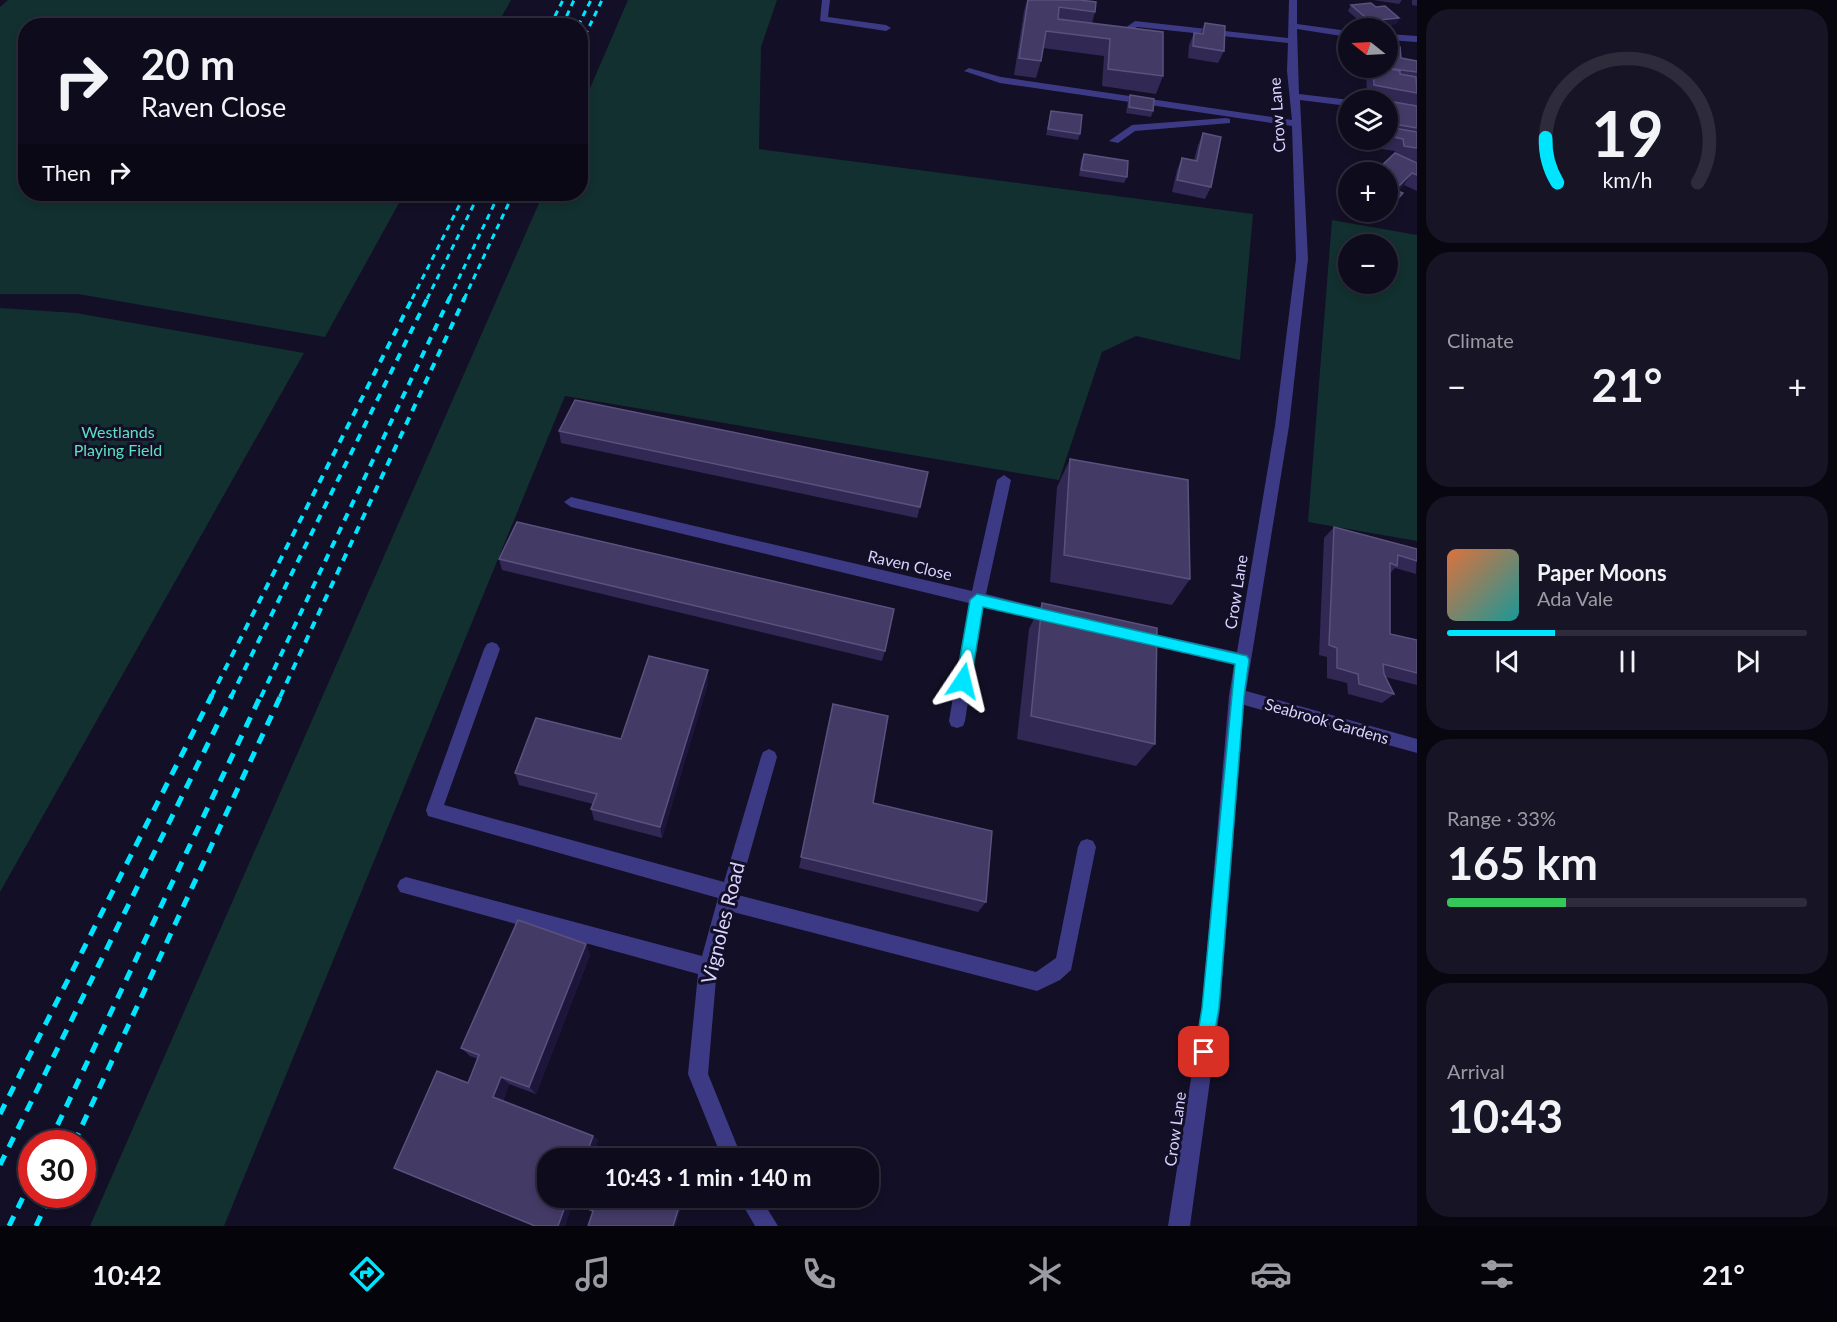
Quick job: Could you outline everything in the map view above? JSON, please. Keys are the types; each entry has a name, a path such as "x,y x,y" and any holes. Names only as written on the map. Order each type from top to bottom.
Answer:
{"street":[{"path":"826,0 823,19 886,28"},
{"name":"Crow Lane","path":"1179,1226 1210,1008 1237,696 1282,426 1302,258 1298,124 1292,34 1293,0"},
{"path":"1126,31 1136,24 1292,34 1338,34"},
{"path":"1398,38 1417,39"},
{"path":"969,71 1000,80 1298,124"},
{"path":"1295,96 1338,102"},
{"path":"1114,141 1132,128 1168,124 1220,121 1298,124"},
{"path":"957,721 977,600 1004,480"},
{"name":"Raven Close","path":"570,502 1070,621"},
{"path":"1127,634 1242,660"},
{"path":"492,649 434,810 837,928 1037,982 1053,973 1064,963 1087,847"},
{"name":"Seabrook Gardens","path":"1237,696 1417,746"},
{"name":"Vignoles Road","path":"728,1148 698,1074 708,968 769,757"},
{"path":"406,886 708,968"},
{"path":"755,1208 767,1226"}],"green space":[{"path":"8,0 511,0 501,18 18,18 18,201 400,201 325,337 78,294 0,294 0,7"},
{"path":"628,0 777,0 761,47 759,149 1253,214 1240,360 1136,336 1102,352 1059,480 565,396 224,1226 90,1226 540,201 588,201 588,93"},
{"path":"1332,220 1417,235 1417,541 1308,522"},
{"name":"Westlands Playing Field","path":"0,308 76,313 304,353 0,892"}],"building":[{"path":"1028,0 1096,2 1095,12 1059,7 1058,19 1163,32 1163,76 1108,69 1110,39 1046,31 1041,61 1019,58"},
{"path":"1371,3 1376,7 1385,6 1399,18 1366,18 1351,5"},
{"path":"1205,23 1225,26 1224,51 1193,46 1194,33 1203,34"},
{"path":"1398,47 1400,47 1401,58 1417,61 1417,72 1398,70"},
{"path":"1398,71 1400,74 1416,77 1417,93 1374,85 1374,78 1398,78"},
{"path":"1130,95 1154,99 1153,111 1129,107"},
{"path":"1398,103 1417,106 1417,128 1398,125"},
{"path":"1051,111 1082,115 1080,134 1048,129"},
{"path":"1398,129 1417,132 1417,148 1404,146 1403,139 1398,138"},
{"path":"1203,133 1221,137 1211,187 1177,180 1182,158 1197,161"},
{"path":"1395,153 1417,163 1417,175 1412,173 1398,187 1398,162 1386,162"},
{"path":"1084,154 1128,161 1127,177 1081,170"},
{"path":"575,400 928,472 920,507 559,431"},
{"path":"1070,459 1188,480 1190,579 1064,555"},
{"path":"517,522 894,609 885,651 499,559"},
{"path":"1334,527 1417,549 1417,561 1398,555 1397,566 1390,563 1390,634 1417,640 1417,673 1383,664 1384,674 1394,694 1359,684 1358,674 1337,668 1337,648 1329,645"},
{"path":"1042,603 1157,628 1155,744 1031,716"},
{"path":"649,656 708,670 660,827 591,809 597,794 515,773 536,718 621,739"},
{"path":"833,704 888,716 873,803 992,831 986,902 801,857"},
{"path":"518,920 586,944 529,1087 501,1077 493,1097 593,1136 589,1148 537,1148 537,1208 564,1208 558,1226 535,1226 394,1168 437,1071 468,1083 479,1055 461,1048"},
{"path":"585,1208 679,1208 673,1226 588,1226 593,1211"}],"railway":[{"path":"554,18 563,0"},
{"path":"566,18 574,0"},
{"path":"582,18 591,0"},
{"path":"588,29 602,0"},
{"path":"412,299 461,201"},
{"path":"427,299 476,201"},
{"path":"449,299 496,201"},
{"path":"464,299 510,201"},
{"path":"211,697 413,297"},
{"path":"231,697 428,297"},
{"path":"261,697 450,297"},
{"path":"280,697 465,297"},
{"path":"0,1114 212,695"},
{"path":"0,1165 232,695"},
{"path":"55,1130 261,695"},
{"path":"80,1130 281,695"},
{"path":"9,1226 18,1208"},
{"path":"36,1226 44,1208"}],"route":[{"path":"963,681 977,600 1242,660 1204,1052"}]}
